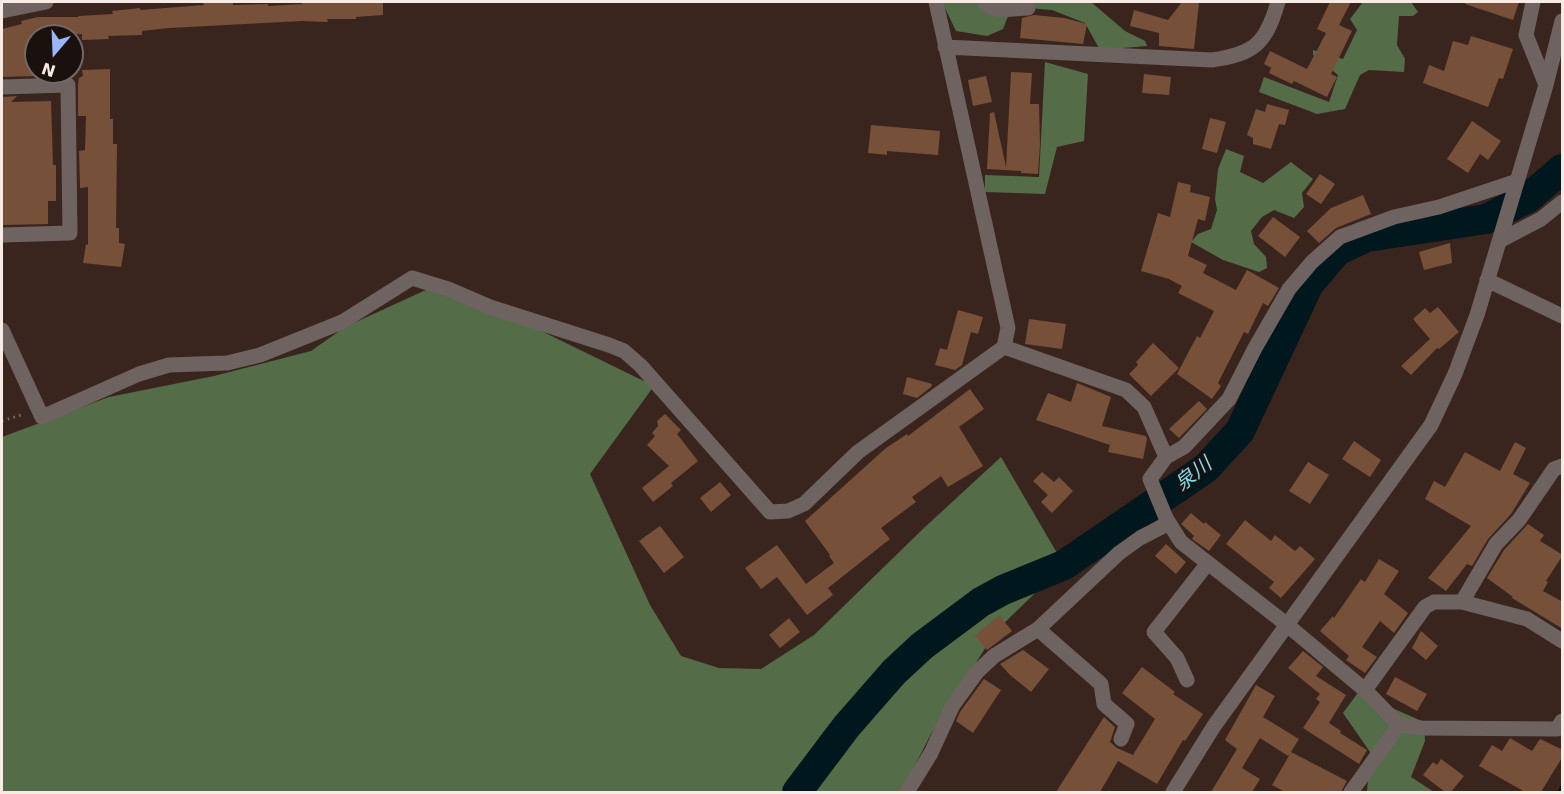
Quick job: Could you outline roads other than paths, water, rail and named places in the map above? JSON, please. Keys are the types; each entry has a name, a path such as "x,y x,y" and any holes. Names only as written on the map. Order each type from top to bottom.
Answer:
{"street":[{"path":"2,11 46,2"},
{"path":"2,330 42,417 139,374 169,365 227,363 260,355 342,322 412,278 448,289 490,307 624,351 641,366 770,512 788,511 804,504 858,452 1004,347 1008,328 936,2"},
{"path":"984,2 995,10 1028,8"},
{"path":"945,47 1212,60 1234,57 1249,51 1264,38 1278,2"},
{"path":"1533,2 1526,35 1546,85"},
{"path":"1173,792 1214,726 1431,425 1455,374 1477,315 1563,21"},
{"path":"2,87 68,85 70,233 2,235"},
{"path":"1516,182 1439,207 1394,217 1340,237 1312,262 1289,289 1229,399 1184,447 1166,457 1150,479 1168,521 1181,542 1286,624 1365,690 1399,725 1421,728 1561,727"},
{"path":"1500,237 1541,219 1563,202"},
{"path":"1487,280 1563,316"},
{"path":"1004,347 1126,390 1144,407 1166,457"},
{"path":"1462,602 1496,544 1519,520 1554,469 1563,466"},
{"path":"907,792 931,753 953,705 977,672 994,656 1038,629 1119,553 1168,521"},
{"path":"1188,680 1177,658 1154,632 1208,563"},
{"path":"1365,690 1425,607 1434,602 1462,602 1527,619 1563,641"},
{"path":"1038,629 1101,684 1104,704 1127,724 1121,739"},
{"path":"1351,792 1399,725"}],"waterway":[{"name":"泉川","path":"797,792 846,727 894,672 922,646 981,602 1003,590 1064,565 1206,468 1240,431 1309,284 1337,251 1367,237 1486,219 1528,198 1562,169"},
{"path":"1560,792 1562,788"}]}
